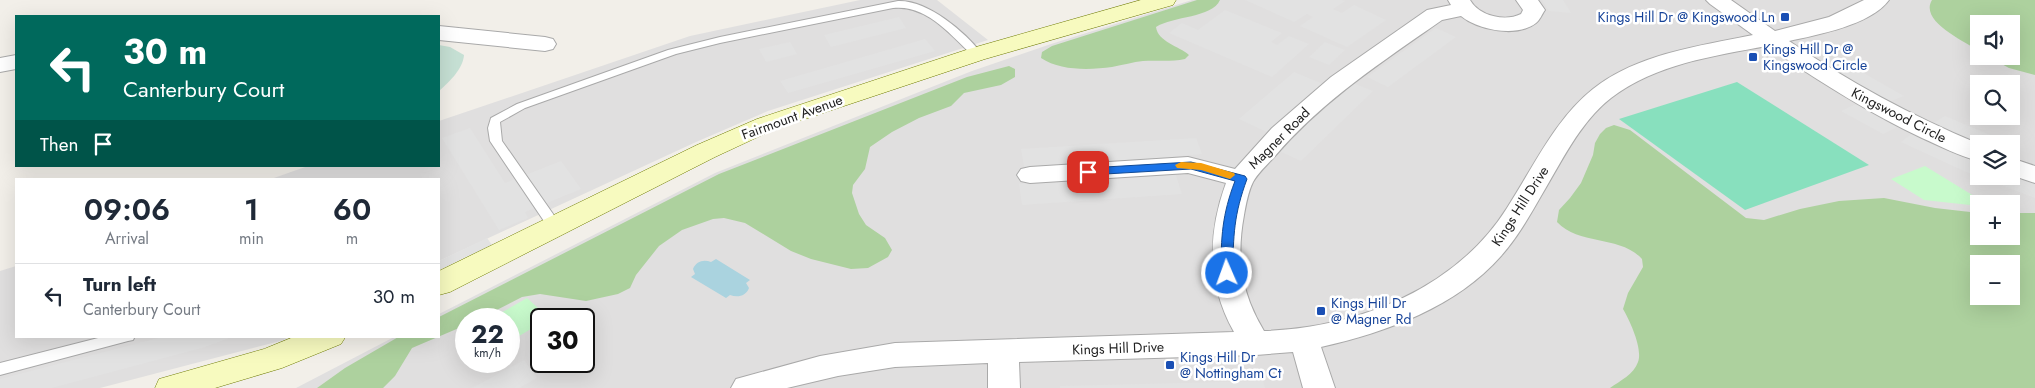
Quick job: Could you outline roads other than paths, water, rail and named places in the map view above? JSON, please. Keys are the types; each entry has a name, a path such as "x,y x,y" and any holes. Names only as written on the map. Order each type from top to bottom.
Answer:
{"street":[{"name":"Fairmount Avenue","path":"440,284 706,151 766,124 977,54 1165,0"},
{"name":"Magner Road","path":"1256,344 1234,302 1227,273 1227,234 1232,206 1241,179 1281,133 1339,82 1432,17 1461,4 1472,15 1489,22 1515,23 1525,21 1533,13 1533,7 1528,0"},
{"name":"Kingswood Circle","path":"1717,0 1772,39 1864,99 1906,121 1970,149"},
{"name":"Kings Hill Drive","path":"747,388 804,371 868,358 919,353 1256,344 1304,339 1362,324 1410,307 1435,294 1473,268 1500,240 1579,115 1615,84 1641,71 1683,57 1772,39 1837,22 1862,11 1878,0"},
{"path":"440,33 545,44"},
{"path":"0,58 15,57"},
{"path":"0,65 15,62"},
{"path":"1030,175 1188,165 1241,179"},
{"path":"2020,169 2035,175"},
{"path":"171,388 271,359 325,338"},
{"path":"1304,339 1319,388"},
{"path":"1003,351 1004,388"}],"lane":[{"path":"554,227 496,141 494,124 500,116 521,106 672,52 887,6 911,5 924,10 977,54"},
{"path":"0,369 120,338"}],"water":[{"path":"716,259 750,280 746,283 749,288 744,295 730,295 726,298 691,277 695,274 693,269 698,262 711,262"}],"place":[{"name":"Kings Hill Dr @ Kingswood Ln","path":"1785,17"},
{"name":"Kings Hill Dr @ Kingswood Circle","path":"1753,57"},
{"name":"Kings Hill Dr @ Magner Rd","path":"1321,311"},
{"name":"Kings Hill Dr @ Nottingham Ct","path":"1170,365"}]}
